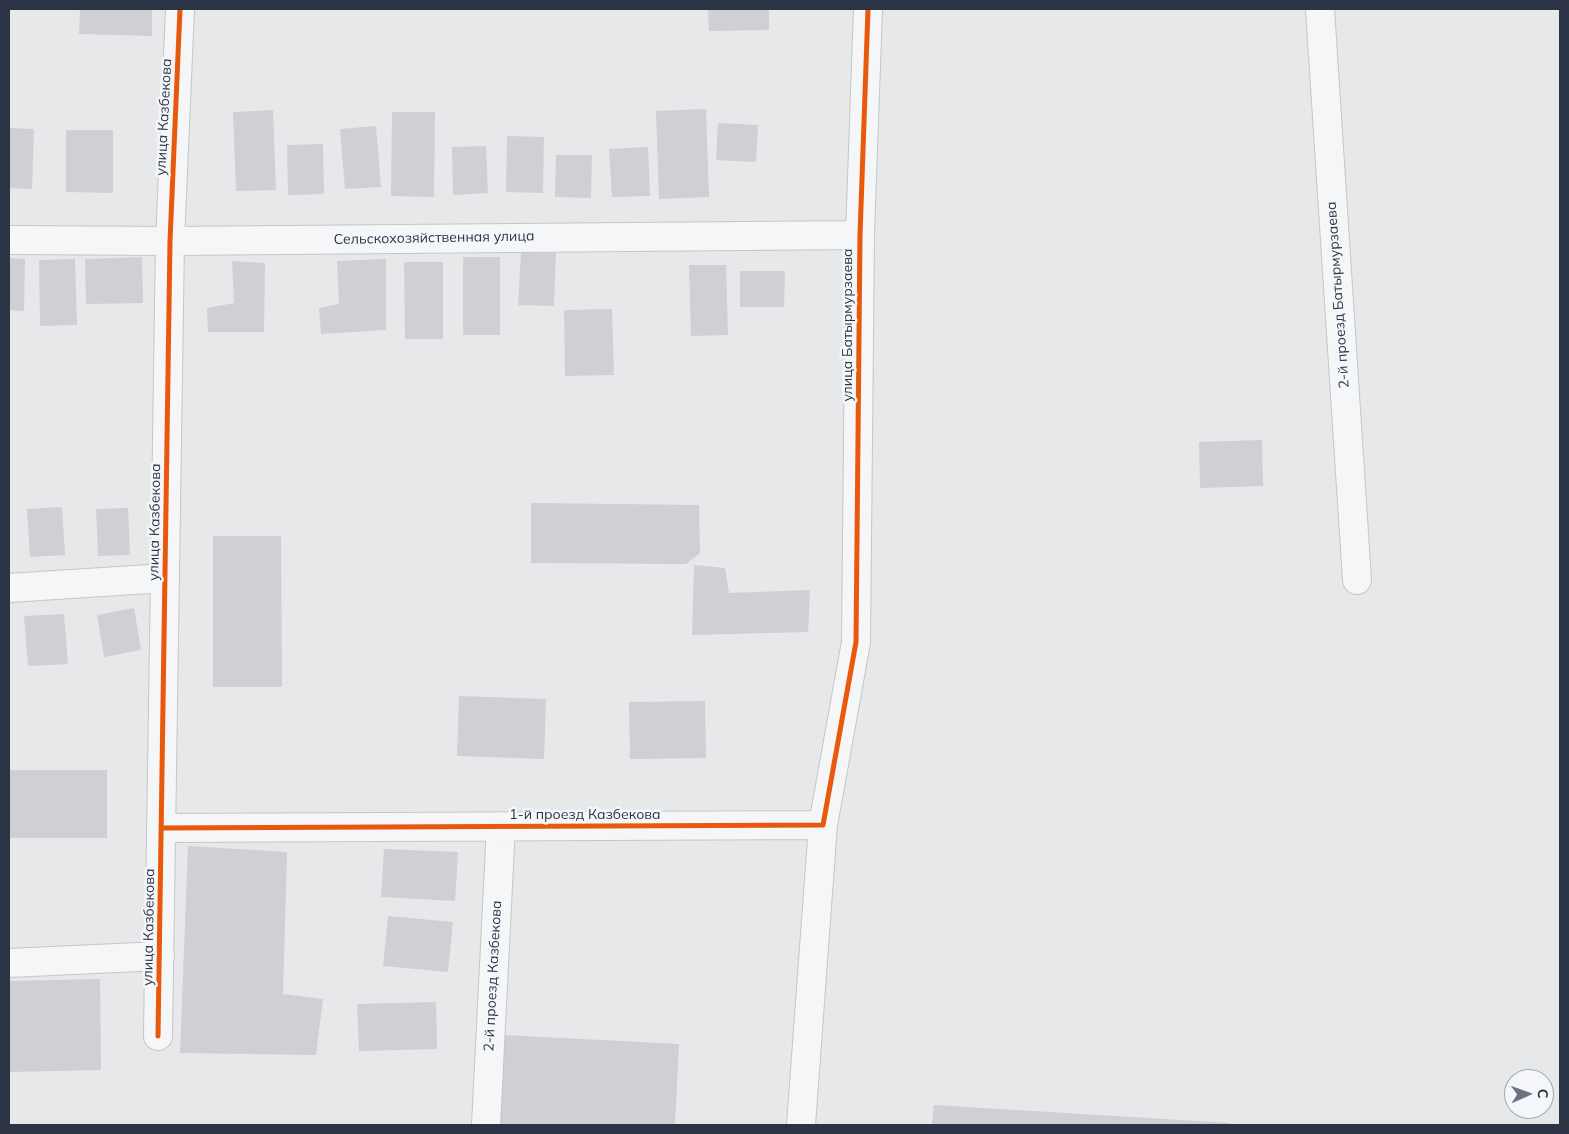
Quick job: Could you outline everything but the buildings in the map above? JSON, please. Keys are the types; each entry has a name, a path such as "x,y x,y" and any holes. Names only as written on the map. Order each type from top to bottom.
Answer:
{"street":[{"name":"улица Казбекова","path":"158,1036 170,241 180,9"},
{"name":"улица Батырмурзаева","path":"823,825 856,642 860,235 868,9"},
{"name":"2-й проезд Батырмурзаева","path":"1320,9 1357,580"},
{"name":"Сельскохозяйственная улица","path":"9,240 170,241 860,235"},
{"path":"9,588 165,578"},
{"path":"801,1125 823,825"},
{"name":"1-й проезд Казбекова","path":"161,828 823,825"},
{"name":"2-й проезд Казбекова","path":"486,1125 501,826"},
{"name":"улица Казбекова","path":"9,963 160,956"}],"cycle path":[{"path":"158,1036 170,241 180,9"},
{"path":"161,828 823,825 856,642 860,235 868,9"}]}
